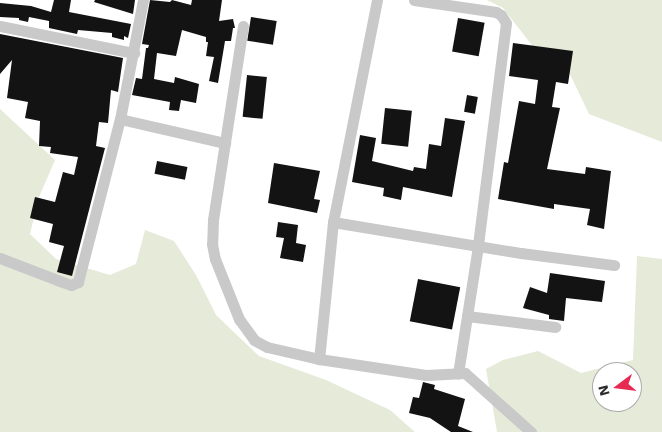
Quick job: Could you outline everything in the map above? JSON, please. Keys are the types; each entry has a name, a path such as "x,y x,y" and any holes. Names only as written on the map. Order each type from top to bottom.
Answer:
{"street":[{"path":"0,258 71,285 78,282 120,118 143,0"},
{"path":"319,359 333,222 377,0"},
{"path":"414,0 496,12 501,15 506,23 478,246 458,373"},
{"path":"0,26 134,53"},
{"path":"243,26 213,220 212,244 221,276 239,319 254,340 267,347 319,359 426,375 467,374 531,432"},
{"path":"120,118 226,143"},
{"path":"333,222 478,246 614,265"},
{"path":"467,316 556,327"}],"green space":[{"path":"487,0 662,0 662,142 589,114 566,66 538,53 503,8"},
{"path":"0,109 55,160 39,197 30,234 56,259 110,275 136,264 145,230 174,241 196,275 216,315 259,356 326,380 390,410 415,432 0,432"},
{"path":"637,256 662,259 662,432 497,432 486,369 503,360 538,351 581,373 592,370 592,412 642,412 642,362 625,362 633,360"}],"building":[{"path":"54,0 71,0 69,12 131,24 128,38 124,36 124,40 112,37 112,33 78,30 77,34 49,28 49,21 29,17 28,22 19,20 19,18 0,17 0,3 31,6 51,12"},
{"path":"95,0 135,0 133,14 94,2"},
{"path":"150,0 170,2 172,0 191,5 192,0 222,0 219,21 233,19 235,28 233,28 231,41 225,41 218,83 209,81 214,57 206,56 208,42 206,42 206,37 182,30 176,56 157,53 154,79 174,83 175,77 199,84 196,103 181,100 179,111 169,110 170,102 132,95 136,78 142,79 146,48 149,45 142,44"},
{"path":"251,17 277,21 273,45 247,41"},
{"path":"458,18 485,23 479,56 452,51"},
{"path":"0,34 123,58 118,92 111,90 108,123 99,122 96,146 105,148 72,276 57,272 64,246 49,242 53,224 30,218 35,197 55,202 63,172 74,175 78,157 50,153 51,147 39,146 40,121 25,118 28,102 7,98 12,60 0,74"},
{"path":"513,43 573,51 568,84 556,82 552,107 560,108 547,169 585,174 586,167 611,171 604,229 587,225 590,209 554,204 554,209 498,199 504,162 508,163 519,101 535,104 538,80 509,76"},
{"path":"247,75 267,77 263,119 243,117"},
{"path":"467,95 478,97 475,114 464,112"},
{"path":"385,108 412,111 408,147 381,144"},
{"path":"445,118 465,121 452,197 403,187 401,200 383,196 384,188 352,182 360,135 376,138 372,161 413,171 414,167 426,169 429,144 441,146"},
{"path":"157,161 187,167 185,180 155,174"},
{"path":"274,163 320,171 314,199 320,200 317,213 268,203"},
{"path":"278,222 298,225 296,243 306,245 303,262 280,258 284,238 276,237"},
{"path":"550,273 605,281 602,302 566,298 564,321 549,319 549,315 523,308 530,287 547,293"},
{"path":"418,279 460,287 452,329 410,321"},
{"path":"423,382 435,385 434,389 465,399 458,426 473,432 451,432 430,418 409,413 413,397 419,398"}]}
